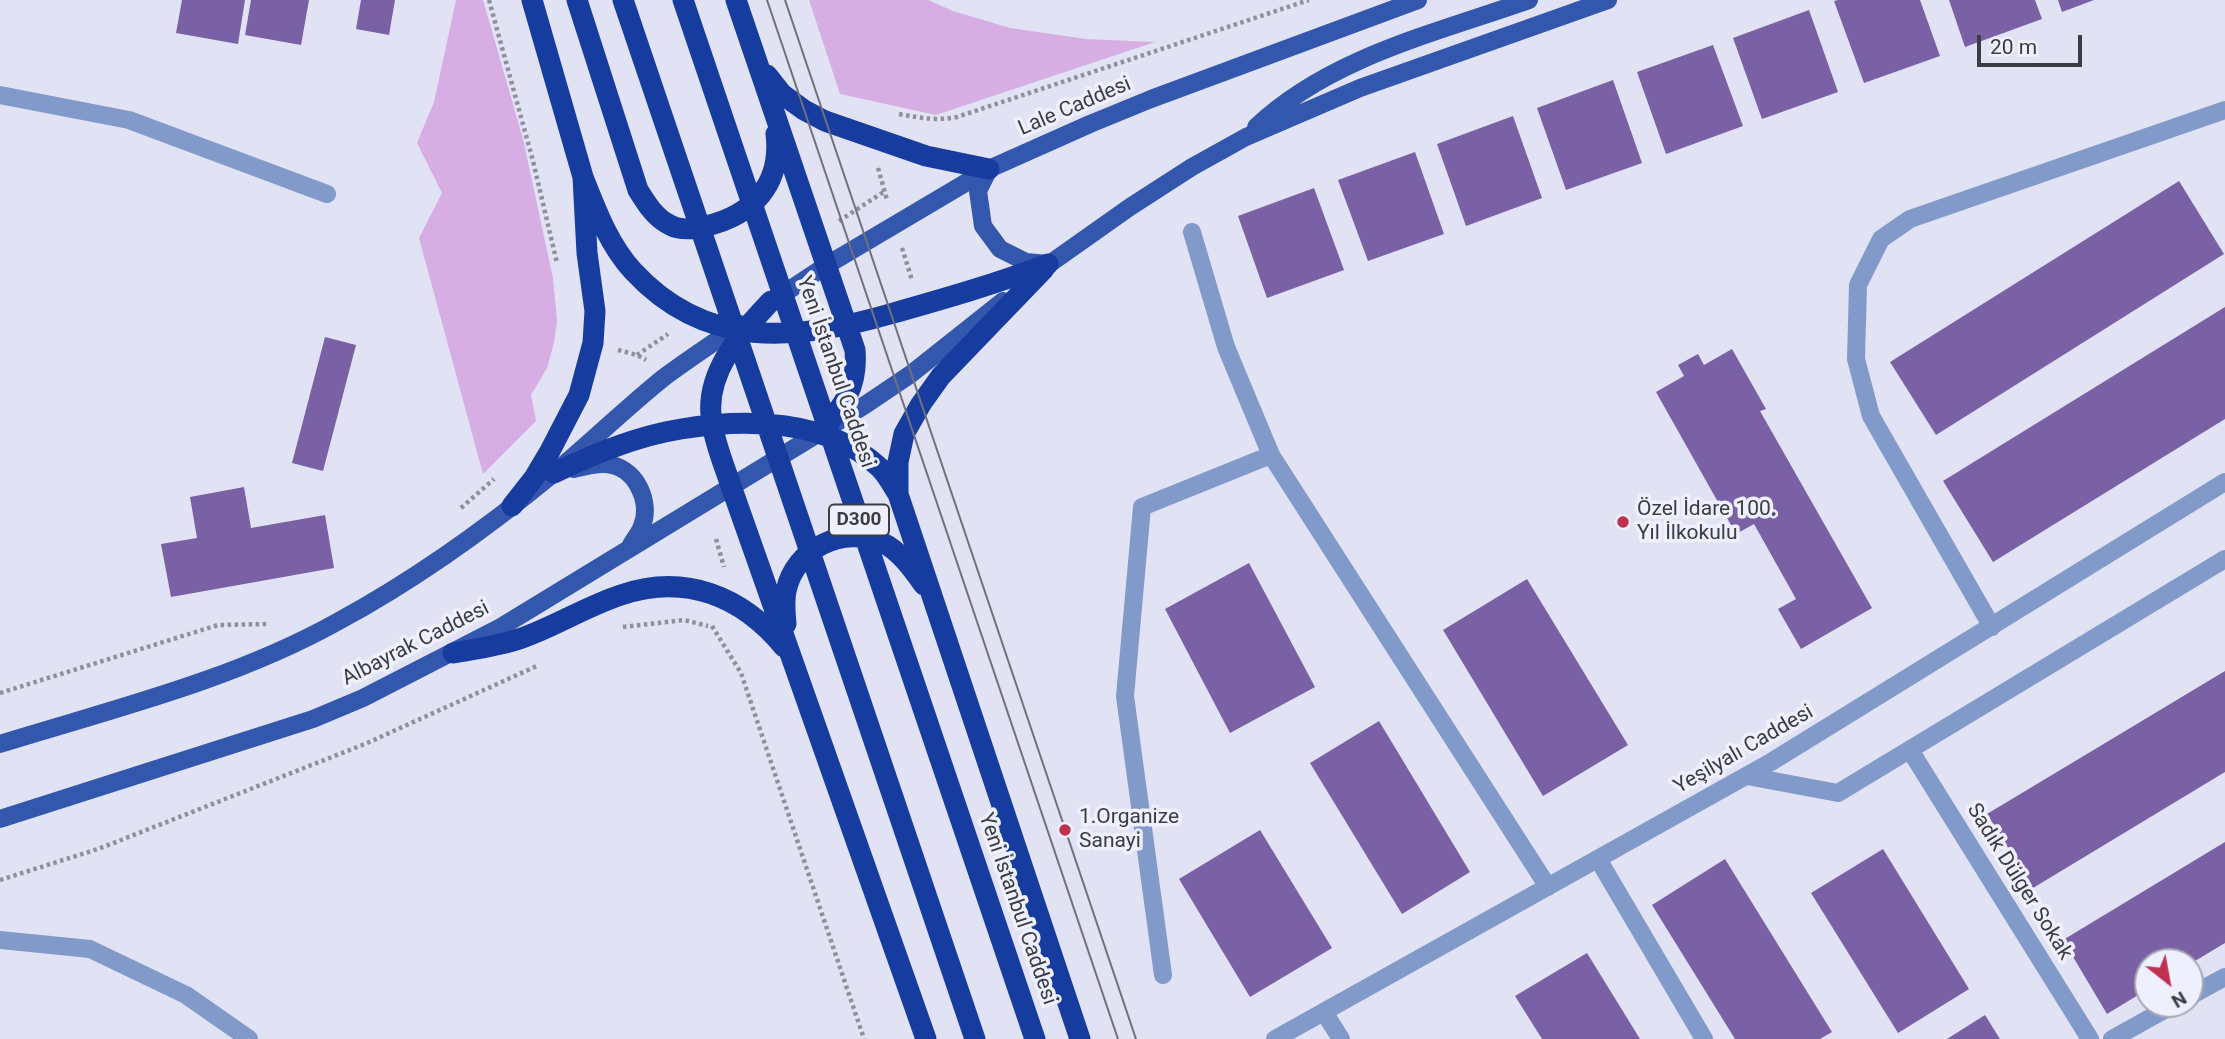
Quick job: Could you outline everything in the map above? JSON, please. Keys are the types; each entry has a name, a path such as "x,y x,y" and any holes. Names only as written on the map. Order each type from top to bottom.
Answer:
{"highway":[{"path":"532,0 583,177 599,217 632,270 654,291 694,317 737,331 806,333 848,327 982,288 1048,264"},
{"path":"577,0 638,190 651,211 670,225 691,230 715,224 740,215 759,199 776,161 772,107"},
{"name":"D300","path":"623,0 975,1039"},
{"name":"Yeni İstanbul Caddesi","path":"683,0 1035,1039"},
{"path":"736,0 855,350 856,368 852,388 844,404 818,434"},
{"path":"759,65 782,94 825,121 926,156 989,169"},
{"path":"512,506 534,478 566,423 579,395 593,343 595,311 585,226 583,177"},
{"path":"898,494 898,462 904,434 921,404 941,376 1048,264"},
{"path":"771,301 737,331 713,389 710,408 712,425 731,486 926,1039"},
{"path":"554,473 588,457 648,437 679,429 712,425 776,425 818,434 860,452 881,469 898,494 1080,1039"},
{"path":"792,657 785,606 793,573 802,559 835,538 868,537 886,544 910,567 935,602"},
{"path":"453,653 522,638 622,594 648,588 674,587 723,597 747,611 771,632 792,657"}],"main road":[{"name":"Lale Caddesi","path":"771,301 989,169 1151,99 1418,0"},
{"path":"1246,137 1275,109 1304,89 1377,53 1530,0"},
{"path":"989,169 978,191 983,226 1000,250 1026,262 1048,264 1192,167 1246,137 1360,88 1608,0"},
{"name":"Albayrak Caddesi","path":"0,819 313,719 363,698 453,653 501,627 818,434 911,374 1048,264"},
{"path":"0,744 166,692 289,646 335,624 472,537 554,473 661,380 737,331"},
{"path":"554,473 590,465 613,465 631,476 641,492 646,509 642,527 629,548"}],"street":[{"path":"0,95 129,120 327,194"},
{"path":"1992,626 1871,416 1856,359 1858,285 1881,239 1910,219 2225,110"},
{"path":"1192,232 1226,347 1271,455 1548,887"},
{"path":"1163,975 1125,696 1142,507 1271,455"},
{"name":"Yeşilyalı Caddesi","path":"1275,1039 1747,776 2225,482"},
{"path":"1747,776 1838,793 2225,559"},
{"name":"Sadık Dülger Sokak","path":"1910,750 2090,1039"},
{"path":"1598,859 1704,1039"},
{"path":"0,940 90,949 186,995 249,1039"},
{"path":"2204,988 2225,977"},
{"path":"1324,1012 1341,1039"},
{"path":"2112,1039 2150,1018"}],"path":[{"path":"898,113 923,119 957,117 1309,0"},
{"path":"452,515 497,476"},
{"path":"611,632 624,627 684,620 711,627"},
{"path":"0,694 218,625 267,625 277,621"},
{"path":"0,880 98,849 352,749 550,660"}],"shaded area":[{"path":"456,0 483,0 523,139 553,278 557,321 547,368 531,395 536,421 483,474 419,238 442,193 417,143 434,102"},
{"path":"809,0 928,0 953,11 1010,28 1086,39 1155,42 936,115 840,94"}],"building":[{"path":"182,0 245,0 238,44 176,33"},
{"path":"251,0 309,0 301,45 245,35"},
{"path":"361,0 395,0 389,35 356,29"},
{"path":"1920,0 1940,56 1864,83 1834,1"},
{"path":"1949,0 2035,0 2042,19 1965,47"},
{"path":"2058,0 2094,0 2062,12"},
{"path":"1809,10 1838,92 1762,119 1733,38"},
{"path":"1713,45 1743,126 1666,154 1637,72"},
{"path":"1613,80 1642,163 1566,190 1537,108"},
{"path":"1513,116 1542,198 1466,226 1437,144"},
{"path":"1415,152 1444,234 1368,261 1338,180"},
{"path":"2179,181 2224,254 1936,435 1890,362"},
{"path":"1314,188 1344,270 1267,298 1238,216"},
{"path":"2225,307 2225,419 1993,562 1943,481"},
{"path":"325,337 356,345 323,471 292,463"},
{"path":"1732,349 1766,409 1760,411 1872,608 1801,649 1778,609 1796,599 1754,524 1736,534 1656,392 1684,376 1678,365 1698,354 1704,365"},
{"path":"244,487 251,528 325,515 334,568 171,597 161,544 197,538 190,497"},
{"path":"1249,563 1315,687 1230,733 1165,609"},
{"path":"1527,579 1628,745 1543,796 1443,630"},
{"path":"2225,671 2225,772 2033,888 1987,814"},
{"path":"1379,721 1470,872 1402,914 1310,763"},
{"path":"1260,830 1332,948 1250,997 1179,879"},
{"path":"2225,842 2225,943 2204,956 2204,948 2134,948 2134,998 2107,1014 2063,940"},
{"path":"1883,849 1969,989 1898,1033 1811,893"},
{"path":"1725,859 1832,1032 1820,1039 1735,1039 1652,905"},
{"path":"1587,953 1640,1039 1542,1039 1515,996"},
{"path":"1985,1015 2000,1039 1947,1039"}],"tram line":[{"path":"767,0 1118,1039"},
{"path":"785,0 1136,1039"}],"place":[{"name":"Özel İdare 100. Yıl İlkokulu","path":"1623,522"},
{"name":"1.Organize Sanayi","path":"1065,830"}]}
